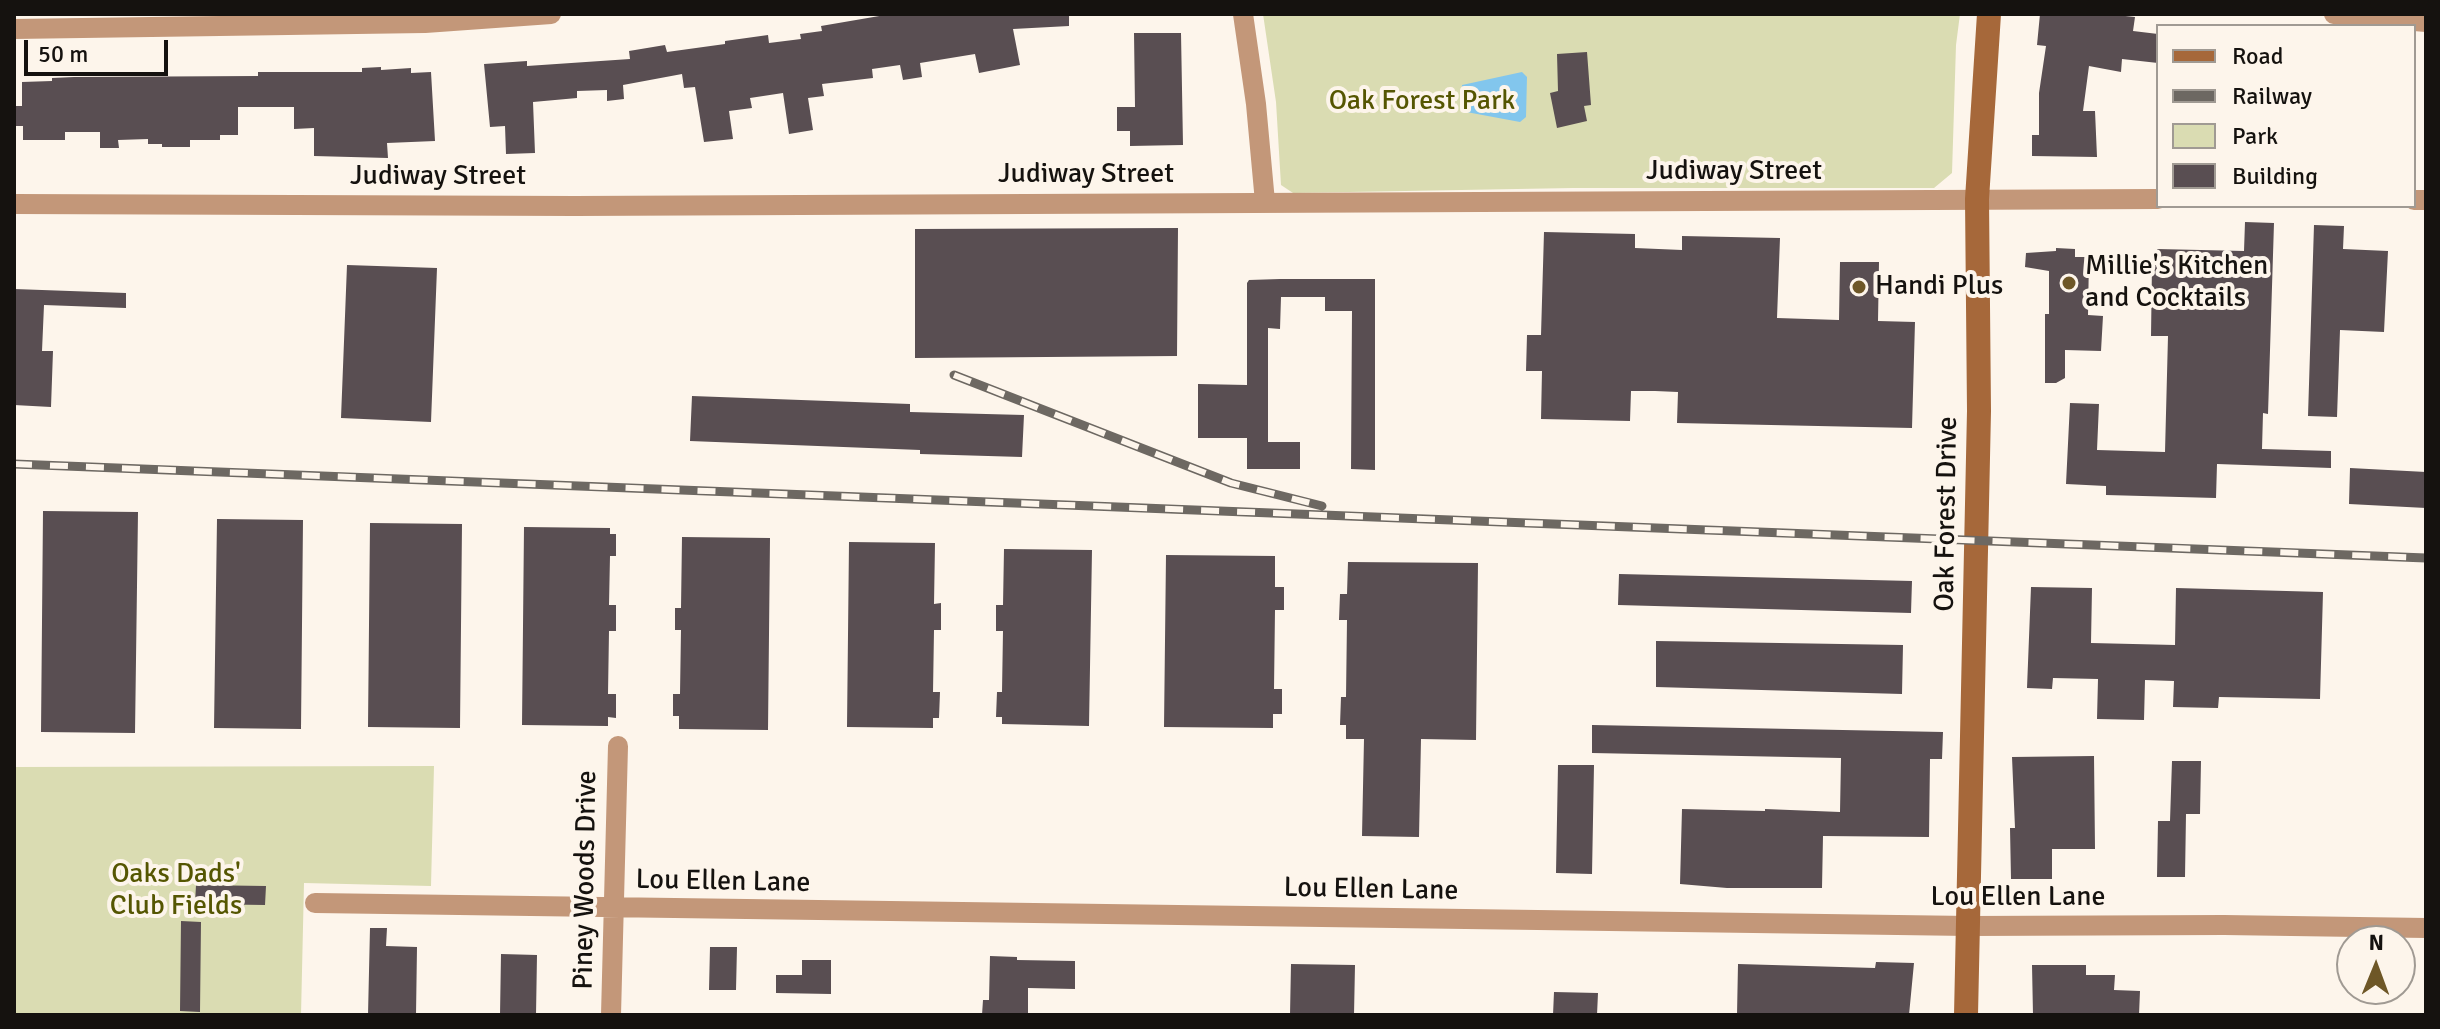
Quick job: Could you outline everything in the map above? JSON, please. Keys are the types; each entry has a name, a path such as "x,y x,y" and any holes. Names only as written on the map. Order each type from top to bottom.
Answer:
{"street":[{"path":"14,29 425,23 551,14"},
{"path":"1243,14 1256,104 1265,202"},
{"name":"Oak Forest Drive","path":"1966,1015 1979,411 1977,199 1989,14"},
{"path":"2334,14 2426,22"},
{"name":"Judiway Street","path":"14,204 575,206 2156,199"},
{"name":"Piney Woods Drive","path":"611,1015 618,746"},
{"name":"Lou Ellen Lane","path":"315,903 1969,926 2426,928"}],"green space":[{"name":"Oak Forest Park","path":"1263,14 1960,14 1956,45 1952,173 1934,188 1573,188 1293,193 1281,185 1276,102"},
{"name":"Oaks Dads' Club Fields","path":"434,766 431,886 304,883 301,1015 14,1015 14,767"}],"water":[{"path":"1522,72 1527,77 1526,117 1520,122 1461,111 1462,85"}],"building":[{"path":"891,14 1069,14 1069,26 1013,29 1020,65 979,73 975,54 920,63 922,77 903,80 900,65 872,69 873,78 822,84 824,96 808,98 813,130 789,134 783,93 750,98 752,108 729,111 733,139 704,142 695,87 684,88 682,74 623,85 624,99 607,101 607,90 577,91 577,98 533,102 535,153 506,154 505,126 490,127 484,64 527,61 527,66 630,59 629,51 665,45 667,52 768,35 769,43 801,39 800,34 822,31 821,26"},
{"path":"2040,14 2135,17 2133,31 2156,34 2156,63 2122,59 2121,72 2089,66 2083,111 2095,111 2097,157 2032,156 2032,135 2039,135 2039,93 2046,46 2037,45"},
{"path":"1134,33 1181,33 1183,145 1130,146 1130,131 1117,131 1117,107 1135,107"},
{"path":"1587,52 1591,105 1584,106 1587,121 1557,128 1550,93 1558,91 1557,54"},
{"path":"381,67 381,70 411,68 411,73 431,72 435,141 387,143 388,158 314,156 314,128 294,129 294,107 238,107 238,135 220,135 220,140 190,140 190,147 162,147 162,144 148,144 148,139 118,140 119,148 100,148 100,132 65,132 65,140 23,140 23,126 16,126 16,106 22,106 22,82 74,77 362,72 362,68"},
{"path":"2245,222 2274,223 2268,414 2263,413 2262,449 2331,451 2331,468 2217,464 2216,498 2106,495 2106,486 2066,484 2070,403 2099,404 2097,450 2165,452 2168,336 2151,336 2152,265 2157,265 2157,249 2244,251"},
{"path":"2314,225 2344,226 2343,249 2388,251 2384,332 2340,330 2337,417 2308,416"},
{"path":"1178,228 1177,356 915,358 915,229"},
{"path":"1544,232 1635,234 1635,248 1682,250 1682,236 1780,238 1777,318 1839,320 1840,262 1879,262 1878,321 1915,322 1912,428 1677,423 1678,392 1655,391 1631,391 1630,421 1541,419 1542,371 1526,371 1527,335 1541,335"},
{"path":"2056,248 2075,249 2075,257 2089,257 2088,315 2103,316 2101,351 2065,350 2065,378 2056,383 2045,383 2045,314 2049,314 2049,271 2025,267 2026,253 2056,251"},
{"path":"347,265 437,268 431,422 341,418"},
{"path":"1375,279 1375,470 1351,469 1352,311 1325,311 1325,297 1281,297 1280,329 1268,328 1268,442 1300,442 1300,469 1247,469 1247,438 1198,438 1198,384 1247,385 1247,283 1249,280"},
{"path":"14,289 126,293 126,308 44,305 42,351 53,351 51,407 14,405"},
{"path":"692,396 910,404 910,412 1024,415 1022,457 690,441"},
{"path":"2350,468 2426,472 2426,508 2349,504"},
{"path":"43,511 138,512 135,733 41,732"},
{"path":"217,519 303,520 301,729 214,728"},
{"path":"370,523 462,524 460,728 368,727"},
{"path":"524,527 610,528 610,534 616,534 616,556 610,556 609,605 616,605 616,631 609,631 608,694 616,694 616,718 608,717 608,726 522,725"},
{"path":"682,537 770,538 768,730 679,729 679,716 673,716 673,694 680,694 681,630 675,630 675,608 681,608"},
{"path":"849,542 935,543 934,604 941,603 941,630 934,630 933,692 940,692 939,718 933,718 933,728 847,727"},
{"path":"1004,549 1092,550 1089,726 1002,724 1002,717 996,717 997,692 1002,692 1003,631 996,631 996,605 1003,605"},
{"path":"1166,555 1275,556 1275,587 1284,587 1284,610 1275,610 1274,689 1282,689 1282,714 1273,714 1273,728 1164,727"},
{"path":"1348,562 1478,563 1476,740 1421,739 1419,837 1362,836 1364,739 1346,739 1346,725 1340,725 1341,697 1346,697 1347,620 1339,620 1340,594 1347,594"},
{"path":"1619,574 1912,581 1911,613 1618,605"},
{"path":"2031,587 2092,588 2091,643 2175,645 2176,588 2323,592 2320,699 2219,697 2218,708 2173,707 2174,681 2145,680 2144,720 2097,719 2098,679 2053,678 2052,689 2027,688"},
{"path":"1656,641 1903,645 1902,694 1656,687"},
{"path":"1592,725 1943,732 1942,759 1930,759 1929,837 1823,836 1822,888 1727,888 1680,884 1682,809 1840,812 1841,758 1592,753"},
{"path":"2094,756 2095,849 2052,849 2052,879 2011,879 2010,828 2015,828 2012,757"},
{"path":"2172,761 2201,761 2200,814 2186,814 2185,877 2157,877 2158,821 2170,821"},
{"path":"1558,765 1594,765 1592,874 1556,873"},
{"path":"196,885 266,886 265,905 195,904"},
{"path":"181,921 201,922 200,1012 180,1011"},
{"path":"370,928 387,928 386,946 417,947 416,1015 368,1015"},
{"path":"710,947 737,947 736,990 709,990"},
{"path":"501,954 537,955 536,1015 500,1015"},
{"path":"990,956 1017,957 1017,960 1075,961 1075,989 1028,988 1028,1015 982,1015 983,1000 989,1000"},
{"path":"802,960 831,960 831,994 776,993 776,975 802,975"},
{"path":"1876,962 1914,963 1909,1015 1737,1015 1738,964 1875,968"},
{"path":"1291,964 1355,965 1354,1015 1290,1015"},
{"path":"2032,965 2086,965 2086,975 2115,975 2114,990 2140,991 2139,1015 2033,1015"},
{"path":"1554,992 1598,993 1597,1015 1553,1015"}],"railway":[{"path":"954,375 1231,483 1322,506"},
{"path":"14,464 2426,558"}],"place":[{"name":"Millie's Kitchen and Cocktails","path":"2069,283"},
{"name":"Handi Plus","path":"1859,287"}]}
